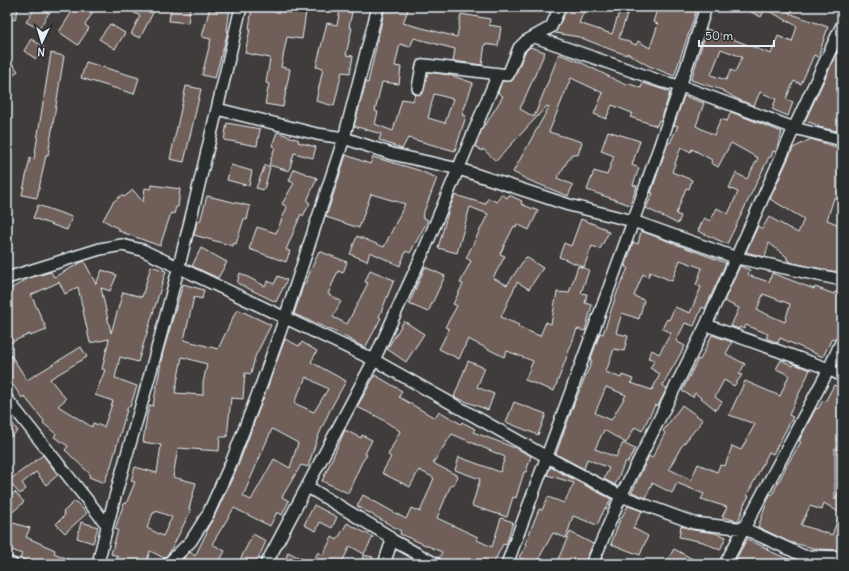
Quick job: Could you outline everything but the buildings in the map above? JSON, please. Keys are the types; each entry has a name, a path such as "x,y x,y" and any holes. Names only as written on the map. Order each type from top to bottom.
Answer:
{"street":[{"path":"98,564 107,525 154,362 242,7"},
{"path":"168,564 191,541 208,514 231,463 285,318 344,138 378,7"},
{"path":"418,88 422,66 425,65 508,75 519,48 551,27 560,7"},
{"path":"507,564 633,221 681,86 706,7"},
{"path":"592,564 621,496 706,325 842,25"},
{"path":"535,37 663,82 681,86 794,128 842,140"},
{"path":"266,564 374,360 423,253 498,74"},
{"path":"218,108 316,134 344,138 392,154 459,169 569,205 633,221 737,258 842,280"},
{"path":"7,278 100,249 122,245 142,250 374,360 547,457 621,496 694,523 745,529 804,556 842,557"},
{"path":"706,325 829,369 842,376"},
{"path":"725,564 829,369 842,340"},
{"path":"7,399 107,525"},
{"path":"308,486 387,535 392,540 436,564"},
{"path":"384,564 392,540"},
{"path":"7,562 12,564"}]}
